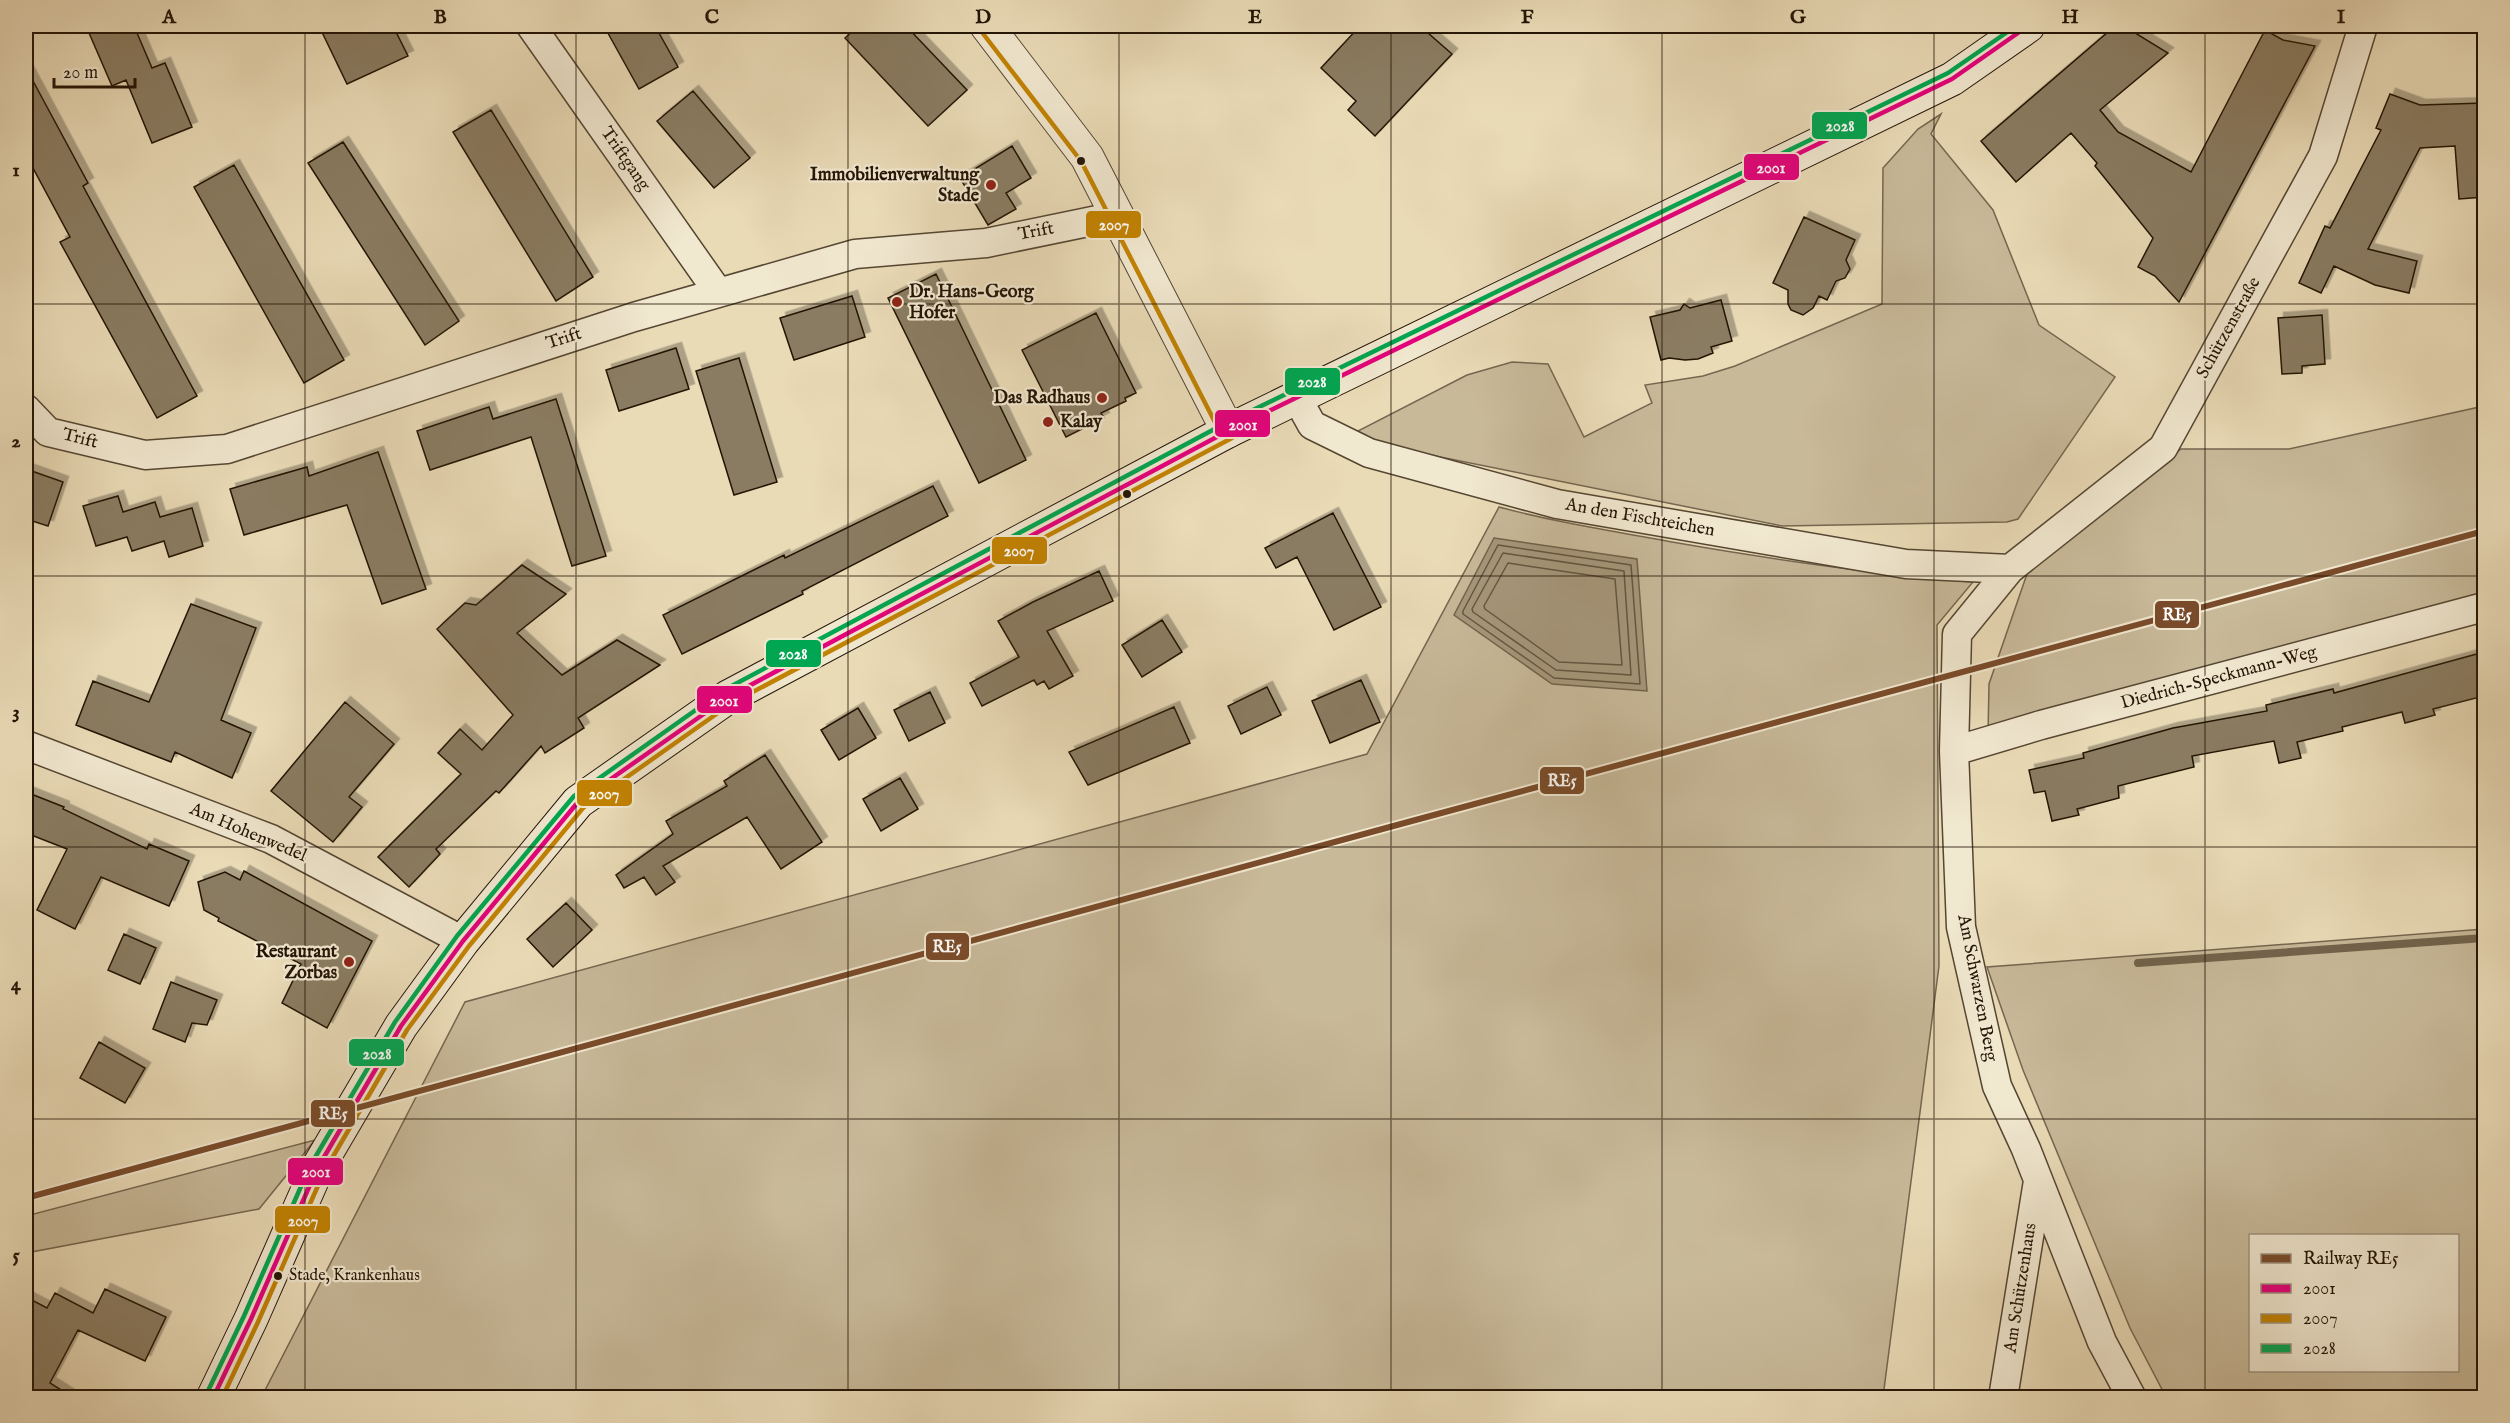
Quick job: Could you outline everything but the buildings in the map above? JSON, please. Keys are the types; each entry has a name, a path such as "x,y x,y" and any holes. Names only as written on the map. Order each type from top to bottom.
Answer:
{"main road":[{"path":"987,26 1087,157 1228,431"},
{"path":"213,1398 256,1308 317,1169 384,1053 463,940 578,802 728,697 1228,431 1305,412 1952,79 2028,26"}],"street":[{"name":"Triftgang","path":"531,26 718,292"},
{"name":"Schützenstraße","path":"2010,569 2163,448 2323,156 2363,26"},
{"name":"Trift","path":"26,409 48,432 145,455 227,449 623,321 855,254 986,243 1117,216"},
{"name":"An den Fischteichen","path":"1305,412 1370,453 1557,504 1906,564 2010,569"},
{"name":"Am Schwarzen Berg","path":"2010,569 1957,634 1954,751 1961,927 1997,1086 2038,1179 2102,1342 2132,1398"},
{"name":"Diedrich-Speckmann-Weg","path":"1954,751 2040,725 2484,607"},
{"name":"Am Hohenwedel","path":"26,745 271,839 463,940"},
{"name":"Am Schützenhaus","path":"2003,1398 2038,1179"}],"shaded area":[{"path":"1941,114 1931,134 1993,210 2039,325 2115,377 2018,519 2007,522 1782,526 1361,441 1356,432 1467,375 1512,362 1548,364 1584,437 1652,403 1645,385 1703,376 1735,366 1882,304 1883,168 1918,129"},
{"path":"2484,406 2484,601 1988,735 1989,684 2028,571 2181,449 2289,449"},
{"path":"1499,507 1588,527 1752,555 1862,571 1973,582 1937,625 1939,966 1883,1397 261,1398 465,1002 1367,754"},
{"path":"2484,929 2484,1397 2166,1397 2130,1328 2023,1070 1987,967"},
{"path":"315,1140 259,1209 26,1253 26,1216"}],"water":[{"path":"1494,538 1637,559 1647,691 1552,684 1454,615"}],"waterway":[{"path":"2138,963 2484,938"}],"rail line":[{"name":"RE5","path":"26,1198 2484,531"}],"transit line":[{"name":"2028","path":"206,1395 244,1316 310,1166 395,1022 457,936 574,796 724,690 1224,424 1948,73 2016,26"},
{"name":"2001","path":"213,1398 251,1319 317,1169 401,1026 463,941 578,802 728,697 1228,431 1952,79 2028,26"},
{"name":"2007","path":"981,31 1081,161 1221,434"},
{"name":"2007","path":"222,1398 324,1172 407,1030 469,946 583,808 732,703 1232,438"}],"place":[{"name":"Immobilienverwaltung Stade","path":"991,185"},
{"name":"Dr. Hans-Georg Hofer","path":"897,302"},
{"name":"Das Radhaus","path":"1102,398"},
{"name":"Kalay","path":"1048,422"},
{"name":"Restaurant Zorbas","path":"349,962"},
{"name":"Stade, Krankenhaus","path":"278,1276"}]}
